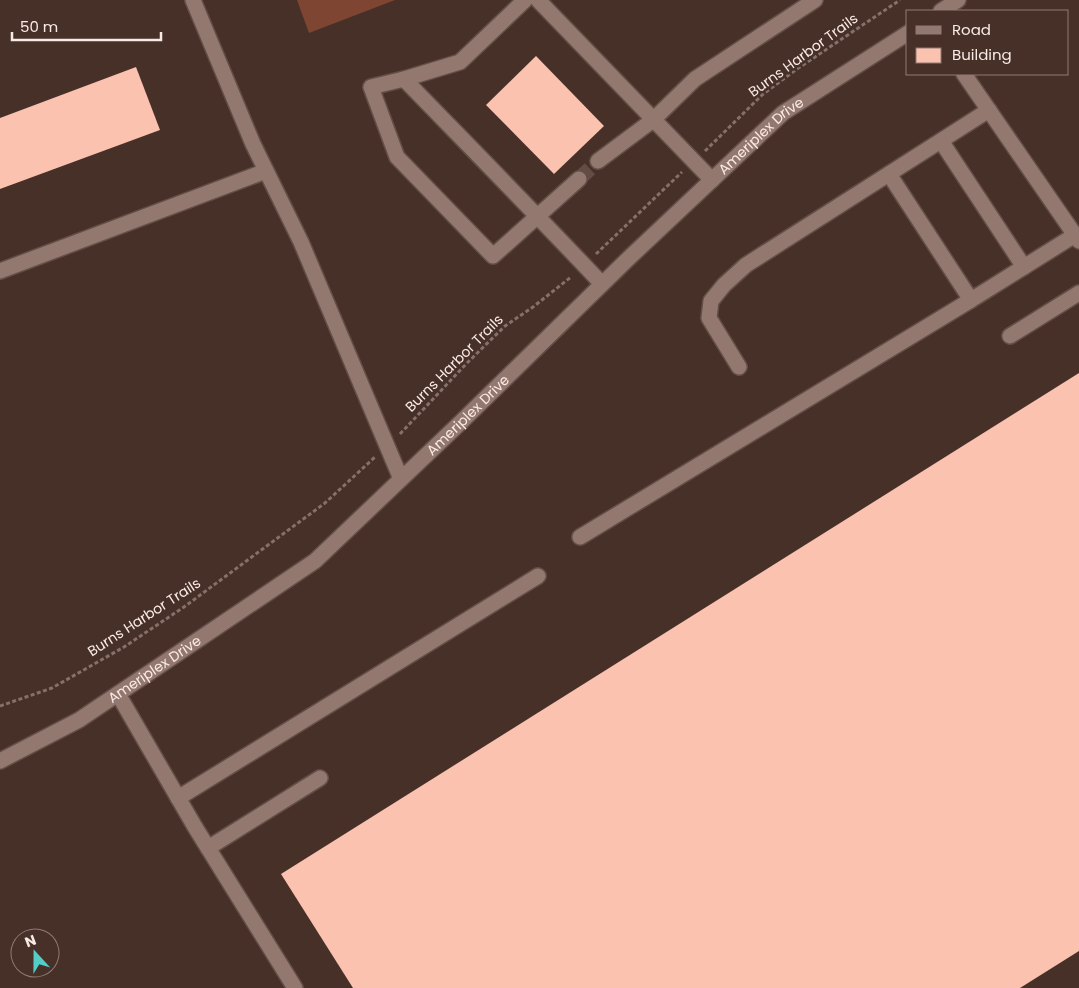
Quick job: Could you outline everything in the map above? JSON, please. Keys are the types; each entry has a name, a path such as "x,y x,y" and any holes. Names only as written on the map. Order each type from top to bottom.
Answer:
{"street":[{"path":"193,0 253,144 301,242 401,479"},
{"path":"525,0 460,62 371,87 397,157 493,256 579,179"},
{"path":"538,0 712,180"},
{"path":"598,161 652,120 695,79 815,0"},
{"path":"943,10 958,0"},
{"name":"Ameriplex Drive","path":"2,755 79,720 315,561 602,284 783,113 906,33"},
{"path":"580,537 1024,267 1077,238 965,75"},
{"path":"404,79 602,284"},
{"path":"739,367 709,318 711,301 724,285 746,265 989,110"},
{"path":"941,141 1024,267"},
{"path":"0,270 266,171"},
{"path":"889,174 971,300"},
{"path":"1010,336 1079,293"},
{"path":"178,798 538,576"},
{"path":"118,694 208,848 295,988"},
{"path":"208,848 320,778"}],"path":[{"name":"Burns Harbor Trails","path":"0,706 52,688 124,647 184,606 324,503 387,446 505,326 570,278 694,162 762,95 900,0"}],"shaded area":[{"path":"297,0 395,0 309,33"}],"building":[{"path":"536,56 604,126 554,174 486,105"},
{"path":"136,67 160,130 0,189 0,118"},
{"path":"1079,373 1079,951 1020,988 353,988 281,874"}],"tunnel":[{"path":"579,179 598,161"}]}
